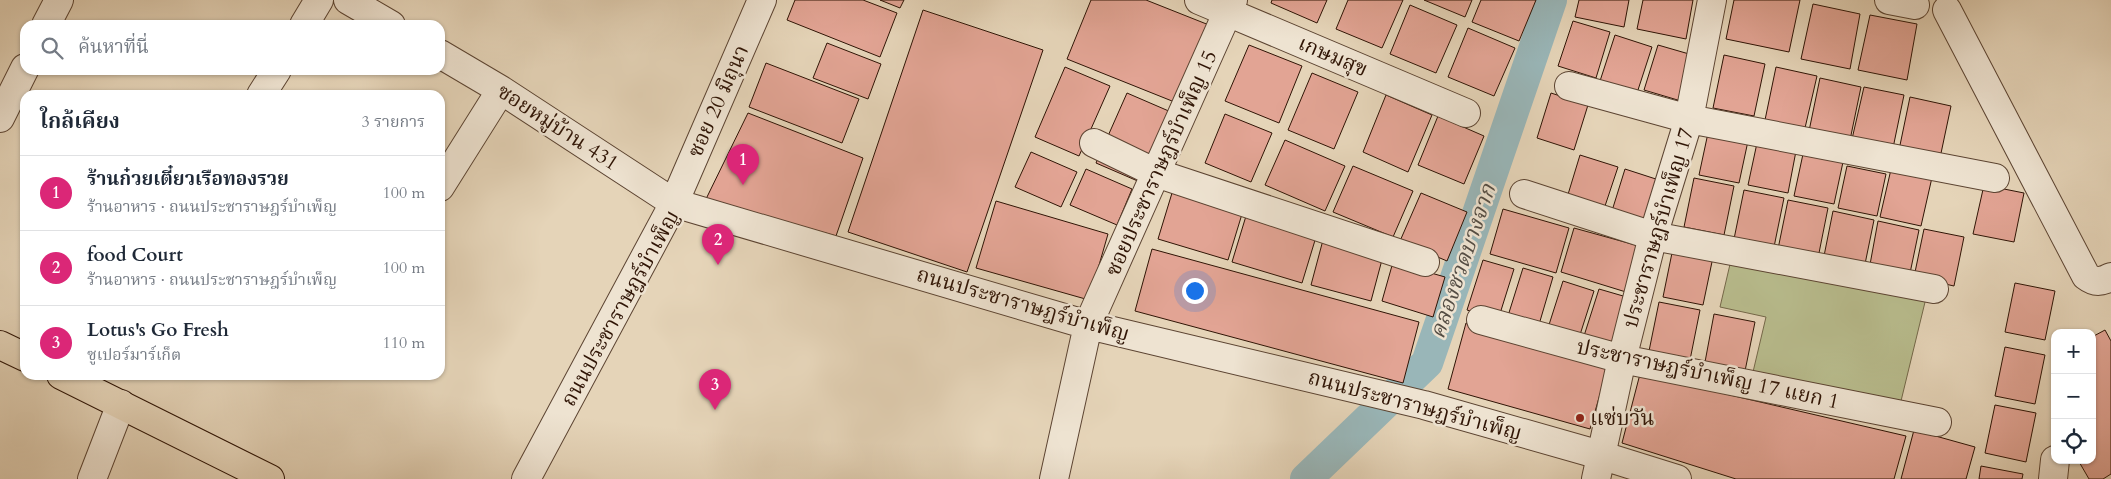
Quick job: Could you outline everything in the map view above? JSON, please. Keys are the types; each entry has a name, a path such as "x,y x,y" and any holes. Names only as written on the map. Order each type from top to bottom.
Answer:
{"main road":[{"path":"0,345 20,355"},
{"path":"71,380 270,479"}],"street":[{"path":"49,20 59,0"},
{"path":"307,20 319,0"},
{"path":"348,0 382,20"},
{"name":"ซอย 20 มิถุนา","path":"674,203 762,0"},
{"name":"เกษมสุข","path":"1199,0 1230,6 1466,113"},
{"name":"ประชาราษฎร์บำเพ็ญ 17","path":"1598,467 1622,359 1653,236 1689,119 1712,0"},
{"name":"ซอยประชาราษฎร์บำเพ็ญ 15","path":"1054,479 1088,325 1230,6"},
{"path":"1947,10 2086,276 2093,282 2102,282 2111,278"},
{"name":"ซอยหมู่บ้าน 431","path":"445,57 501,90 674,203"},
{"path":"0,118 22,75"},
{"path":"264,90 273,75"},
{"path":"1569,86 1689,119 1995,178"},
{"path":"445,180 501,90"},
{"path":"1094,143 1156,173 1425,262"},
{"path":"1524,194 1653,236 1934,289"},
{"name":"ถนนประชาราษฎร์บำเพ็ญ","path":"526,479 674,203 1088,325 1424,405 1598,467 1676,479"},
{"name":"ประชาราษฎร์บำเพ็ญ 17 แยก 1","path":"1481,320 1622,359 1937,422"},
{"path":"92,479 121,404"},
{"path":"2053,479 2055,464"}],"green space":[{"path":"1731,260 1926,298 1901,401 1753,372 1766,317 1720,307"}],"building":[{"path":"795,0 863,0 897,13 880,57 787,20"},
{"path":"880,0 904,0 900,8"},
{"path":"1091,0 1146,0 1209,25 1177,103 1067,59"},
{"path":"1272,0 1327,0 1317,23 1271,3"},
{"path":"1348,0 1403,0 1382,48 1336,29"},
{"path":"1424,0 1472,0 1465,17"},
{"path":"1481,0 1536,0 1519,41 1472,22"},
{"path":"1579,0 1629,0 1624,27 1575,17"},
{"path":"1643,0 1693,0 1686,39 1637,29"},
{"path":"1734,0 1800,0 1789,52 1726,39"},
{"path":"1813,4 1860,14 1850,69 1801,59"},
{"path":"1410,5 1457,25 1436,73 1390,54"},
{"path":"923,10 1043,50 967,272 848,232"},
{"path":"1870,15 1917,24 1907,80 1858,70"},
{"path":"1573,21 1610,32 1596,78 1558,66"},
{"path":"1468,28 1515,48 1494,96 1448,77"},
{"path":"1615,35 1652,47 1637,93 1600,81"},
{"path":"827,43 881,64 868,99 813,78"},
{"path":"1249,45 1302,66 1279,123 1225,101"},
{"path":"1658,45 1696,56 1681,101 1644,90"},
{"path":"1724,55 1765,64 1754,116 1713,108"},
{"path":"766,63 859,99 842,143 749,107"},
{"path":"1065,67 1110,86 1079,156 1035,137"},
{"path":"1776,67 1817,76 1805,128 1765,120"},
{"path":"1312,73 1358,92 1334,149 1288,130"},
{"path":"1820,78 1861,87 1850,140 1809,131"},
{"path":"1864,87 1904,95 1893,148 1852,139"},
{"path":"1127,93 1171,112 1140,182 1096,163"},
{"path":"1551,93 1588,105 1574,150 1537,138"},
{"path":"1386,95 1432,115 1408,172 1363,152"},
{"path":"1910,97 1951,106 1940,158 1899,150"},
{"path":"748,113 863,158 836,236 706,199"},
{"path":"1225,114 1272,133 1251,182 1205,163"},
{"path":"1438,116 1484,136 1464,184 1418,165"},
{"path":"1708,133 1748,141 1739,183 1699,175"},
{"path":"1285,140 1345,166 1325,211 1265,185"},
{"path":"1757,143 1796,151 1788,193 1748,185"},
{"path":"1031,152 1077,172 1061,207 1015,187"},
{"path":"1803,154 1843,162 1834,204 1794,196"},
{"path":"1580,155 1618,167 1603,212 1566,201"},
{"path":"1892,165 1933,173 1921,226 1880,217"},
{"path":"1353,166 1413,191 1393,237 1333,212"},
{"path":"1847,166 1886,174 1877,216 1838,208"},
{"path":"1086,169 1132,189 1117,225 1070,205"},
{"path":"1625,169 1662,181 1648,226 1611,214"},
{"path":"1694,178 1734,186 1724,235 1684,227"},
{"path":"1984,185 2024,193 2014,242 1973,234"},
{"path":"1744,190 1784,198 1774,247 1734,239"},
{"path":"1172,193 1242,214 1228,260 1158,239"},
{"path":"1421,193 1467,212 1447,261 1400,241"},
{"path":"1788,200 1828,208 1818,258 1778,249"},
{"path":"996,201 1108,234 1089,300 976,268"},
{"path":"1503,209 1569,228 1556,273 1490,254"},
{"path":"1833,211 1874,220 1864,269 1823,261"},
{"path":"1246,216 1316,237 1302,283 1232,262"},
{"path":"1878,221 1919,230 1909,278 1869,270"},
{"path":"1574,228 1639,246 1626,292 1561,272"},
{"path":"1924,229 1964,237 1954,286 1914,277"},
{"path":"1323,240 1383,256 1371,301 1311,285"},
{"path":"1673,248 1713,257 1703,305 1663,297"},
{"path":"1152,249 1419,322 1403,383 1135,311"},
{"path":"1483,260 1514,269 1498,320 1467,310"},
{"path":"1393,262 1445,277 1433,317 1382,301"},
{"path":"1523,268 1553,277 1538,328 1507,319"},
{"path":"1563,281 1594,291 1578,341 1547,331"},
{"path":"2015,283 2055,291 2045,340 2005,332"},
{"path":"1599,289 1630,298 1615,349 1583,339"},
{"path":"1659,302 1700,310 1690,360 1649,351"},
{"path":"1714,314 1755,322 1745,371 1705,362"},
{"path":"1466,323 1609,363 1590,429 1448,389"},
{"path":"2105,330 2111,341 2111,474 2103,479 2089,479 2080,464 2096,464 2096,335"},
{"path":"2005,347 2045,355 2035,404 1995,396"},
{"path":"1640,374 1906,436 1894,479 1736,479 1622,443"},
{"path":"1995,405 2036,413 2026,462 1985,453"},
{"path":"1914,430 1975,447 1966,479 1901,479"},
{"path":"1981,466 2023,474 2022,479 1979,479"}],"waterway":[{"name":"คลองชวดบางจาก","path":"1306,479 1427,363 1551,0"}],"place":[{"name":"ร้านก๋วยเตี๋ยวเรือทองรวย","path":"743,185"},
{"name":"food Court","path":"718,265"},
{"name":"Lotus's Go Fresh","path":"715,410"},
{"name":"แซ่บวัน","path":"1580,418"}]}
